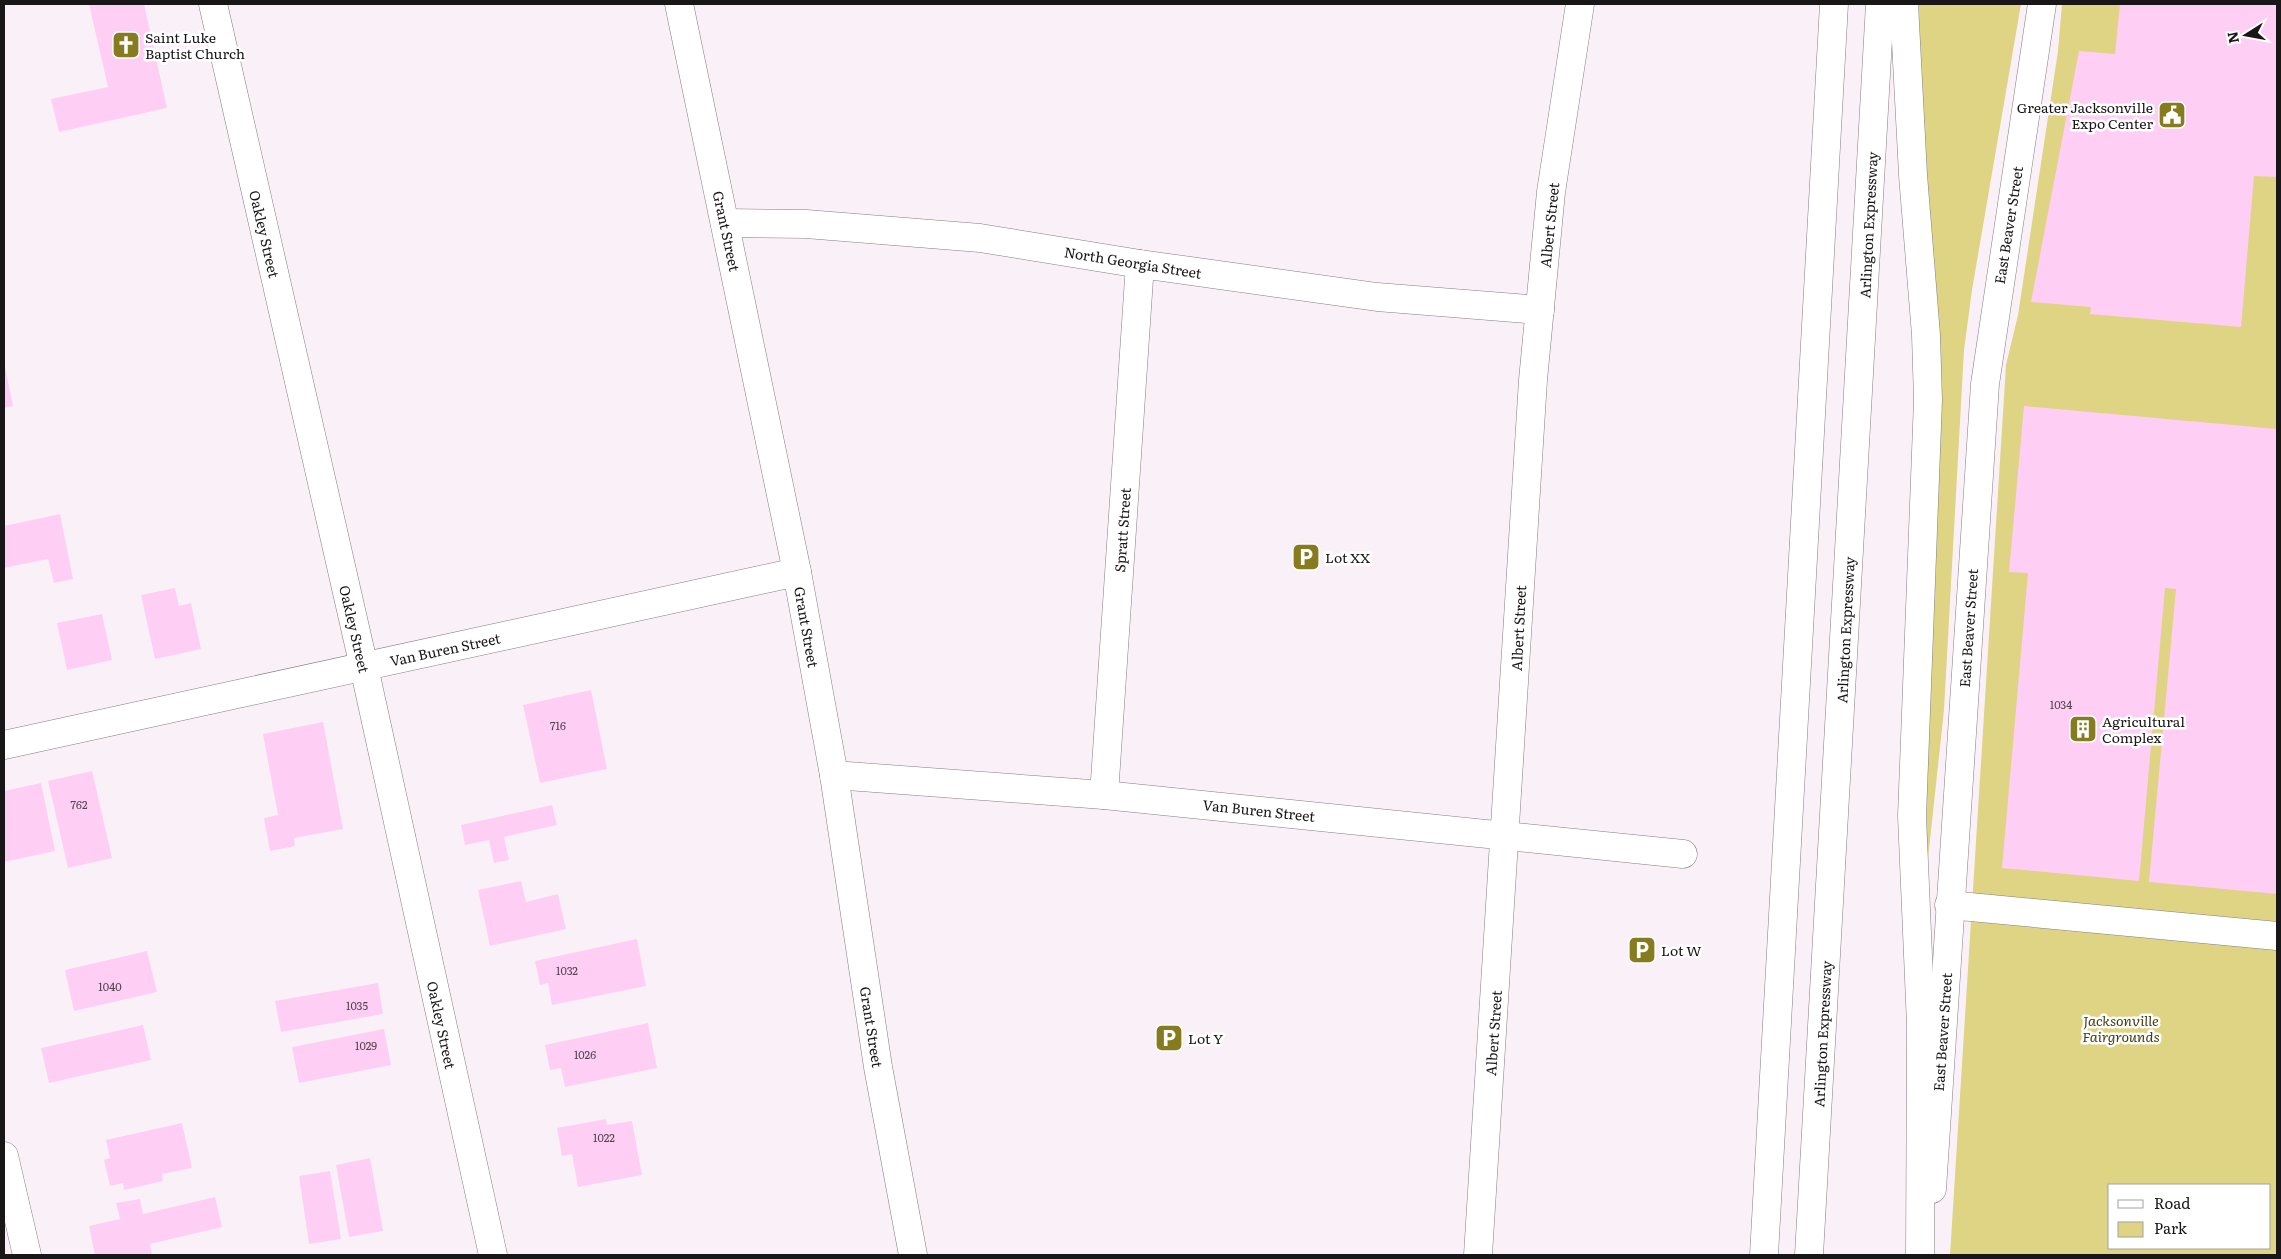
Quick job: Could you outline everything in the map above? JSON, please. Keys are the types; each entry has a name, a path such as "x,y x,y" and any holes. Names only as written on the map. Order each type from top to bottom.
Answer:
{"main road":[{"name":"Oakley Street","path":"213,4 364,667 493,1255"},
{"name":"Grant Street","path":"679,4 797,572 834,775 878,1067 913,1255"},
{"name":"Albert Street","path":"1478,1255 1506,836 1533,380 1552,192 1580,4"},
{"path":"1824,4 1826,140"},
{"path":"1764,1251 1834,4"},
{"name":"Arlington Expressway","path":"1810,1252 1880,4"},
{"path":"1904,4 1913,166 1926,335 1928,400 1912,816 1921,1025 1920,1255"},
{"name":"East Beaver Street","path":"1928,1255 1949,905 1985,384 2042,4"},
{"name":"North Georgia Street","path":"725,223 806,224 980,238 1140,264 1377,297 1540,310"},
{"name":"Spratt Street","path":"1104,796 1140,264"},
{"name":"Van Buren Street","path":"4,744 797,572"},
{"name":"Van Buren Street","path":"834,775 1104,796 1683,854"},
{"path":"1949,905 2277,936"},
{"path":"4,1156 26,1255"}],"green space":[{"path":"1919,4 2021,4 1972,290 1964,350 1944,710 1927,868"},
{"name":"Jacksonville Fairgrounds","path":"2062,4 2277,4 2277,1255 1950,1255 2006,365 2018,315 2058,51"}],"building":[{"name":"Saint Luke Baptist Church","path":"89,4 144,4 167,108 59,132 51,99 108,87"},
{"name":"Greater Jacksonville Expo Center","path":"2120,4 2277,4 2277,177 2254,176 2241,327 2090,314 2091,307 2031,302 2079,51 2115,54"},
{"path":"4,362 13,406 4,408"},
{"name":"Agricultural Complex","path":"2024,406 2277,429 2277,894 2149,882 2176,589 2165,588 2139,881 2002,868 2028,573 2009,572"},
{"path":"60,514 73,579 54,583 48,559 4,568 4,526"},
{"path":"175,588 179,606 191,603 201,649 155,659 141,595"},
{"path":"102,614 112,660 67,670 57,623"},
{"path":"591,690 607,769 540,783 523,705"},
{"path":"323,722 343,829 294,838 295,846 270,851 264,818 278,815 263,734"},
{"path":"92,771 112,858 68,868 48,781"},
{"path":"41,783 55,851 4,862 4,791"},
{"path":"552,805 557,825 504,837 509,860 494,863 489,840 465,845 461,825"},
{"path":"521,881 526,902 558,894 566,929 490,946 478,890"},
{"path":"637,939 646,986 552,1005 548,983 540,985 535,961"},
{"path":"147,951 157,992 74,1011 65,970"},
{"path":"378,983 383,1014 281,1032 275,1001"},
{"path":"648,1023 657,1068 565,1087 561,1068 550,1070 545,1045"},
{"path":"143,1025 151,1060 49,1083 41,1048"},
{"path":"384,1029 391,1065 299,1083 292,1047"},
{"path":"606,1119 607,1125 632,1121 642,1175 578,1187 572,1154 562,1156 557,1128"},
{"path":"182,1123 192,1168 162,1174 163,1181 124,1190 123,1183 110,1186 104,1160 110,1158 106,1140"},
{"path":"370,1158 383,1231 349,1237 336,1165"},
{"path":"330,1171 341,1239 309,1244 299,1176"},
{"path":"215,1197 222,1227 150,1244 152,1255 95,1255 89,1226 120,1219 116,1203 140,1199 143,1214"}],"place":[{"name":"Saint Luke Baptist Church","path":"126,45"},
{"name":"Greater Jacksonville Expo Center","path":"2172,115"},
{"name":"Lot XX","path":"1306,557"},
{"name":"Agricultural Complex","path":"2083,729"},
{"name":"Lot W","path":"1642,950"},
{"name":"Lot Y","path":"1169,1038"}]}
